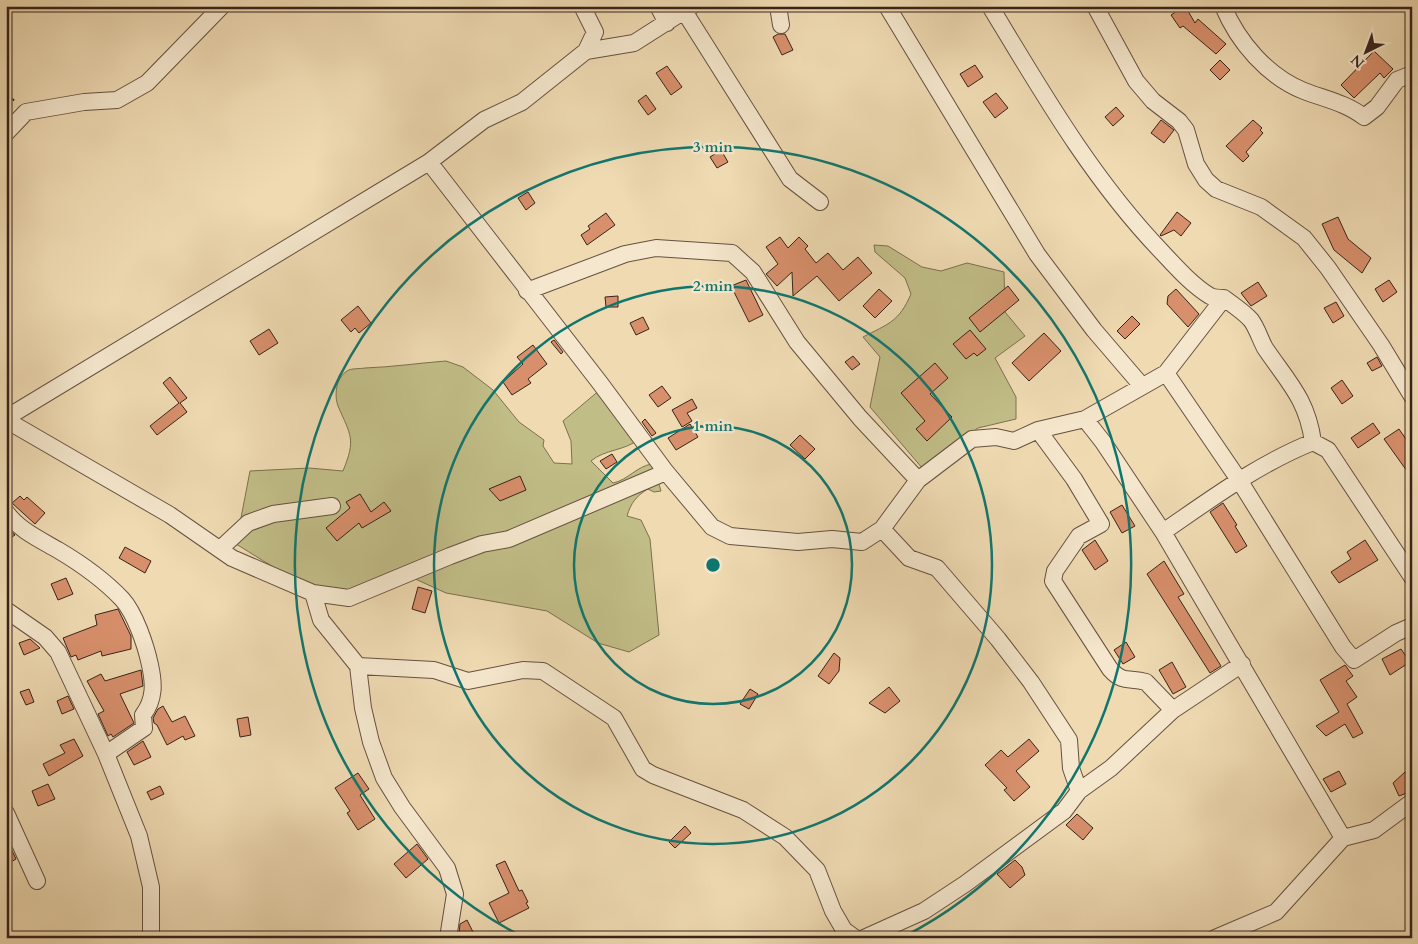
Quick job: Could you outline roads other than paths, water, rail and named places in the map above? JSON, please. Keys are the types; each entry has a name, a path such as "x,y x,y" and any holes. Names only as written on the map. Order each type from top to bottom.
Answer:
{"street":[{"path":"6,133 26,112 84,102 117,100 147,84 222,6"},
{"path":"582,6 595,32 586,51 522,102 484,120 429,162 6,419 142,498 202,535 232,558 313,593 349,598 482,544 509,540 666,472"},
{"path":"658,6 667,23"},
{"path":"778,6 781,25"},
{"path":"887,6 1037,254 1094,330 1142,386"},
{"path":"990,6 1072,139 1106,187 1148,238 1181,272 1211,297 1224,298 1251,320 1265,347 1287,376 1302,401 1310,422 1313,442"},
{"path":"1096,6 1136,81 1153,101 1179,120 1186,130 1196,164 1206,180 1216,189 1261,206 1304,238 1328,268 1381,345 1412,396"},
{"path":"1223,6 1243,44 1287,83 1347,106 1364,117 1378,107 1397,80 1412,74"},
{"path":"586,51 634,43 688,9 790,179 820,202"},
{"path":"429,162 600,383 666,472 712,527 730,536 798,542 832,540 862,542 882,529 918,480 972,439 996,437 1014,441 1038,430 1085,419 1166,373 1224,298"},
{"path":"527,291 625,254 656,248 732,253 754,272 797,342 860,418 918,480"},
{"path":"1166,373 1239,480 1343,647 1354,660 1396,633 1412,626"},
{"path":"1085,419 1103,442 1162,532 1344,838"},
{"path":"1038,430 1074,479 1101,524 1079,536 1055,571 1054,581 1056,586 1110,670 1117,677 1125,680 1139,679 1146,682 1173,710"},
{"path":"1162,532 1239,480 1284,454 1313,442"},
{"path":"1313,442 1328,450 1412,577"},
{"path":"220,549 248,523 273,514 332,506"},
{"path":"6,512 24,530 61,552 123,599 131,612 147,650 154,682 151,705 143,715 144,728 106,754"},
{"path":"882,529 910,558 937,568 998,639 1069,740 1071,768 1079,791"},
{"path":"313,593 321,620 358,666 365,716 371,742 384,778 402,807 447,868 455,894 448,938"},
{"path":"6,610 45,637 58,652 106,754 139,836 151,888 151,938"},
{"path":"864,938 924,911 965,884 1064,811 1079,791 1111,768 1173,710 1242,664"},
{"path":"358,666 434,670 468,681 523,670 543,671 614,718 643,769 653,775 743,810 785,837 817,870 833,911 844,930 855,938"},
{"path":"1214,938 1276,912 1344,838 1374,830 1412,802"},
{"path":"6,813 37,881"}]}
